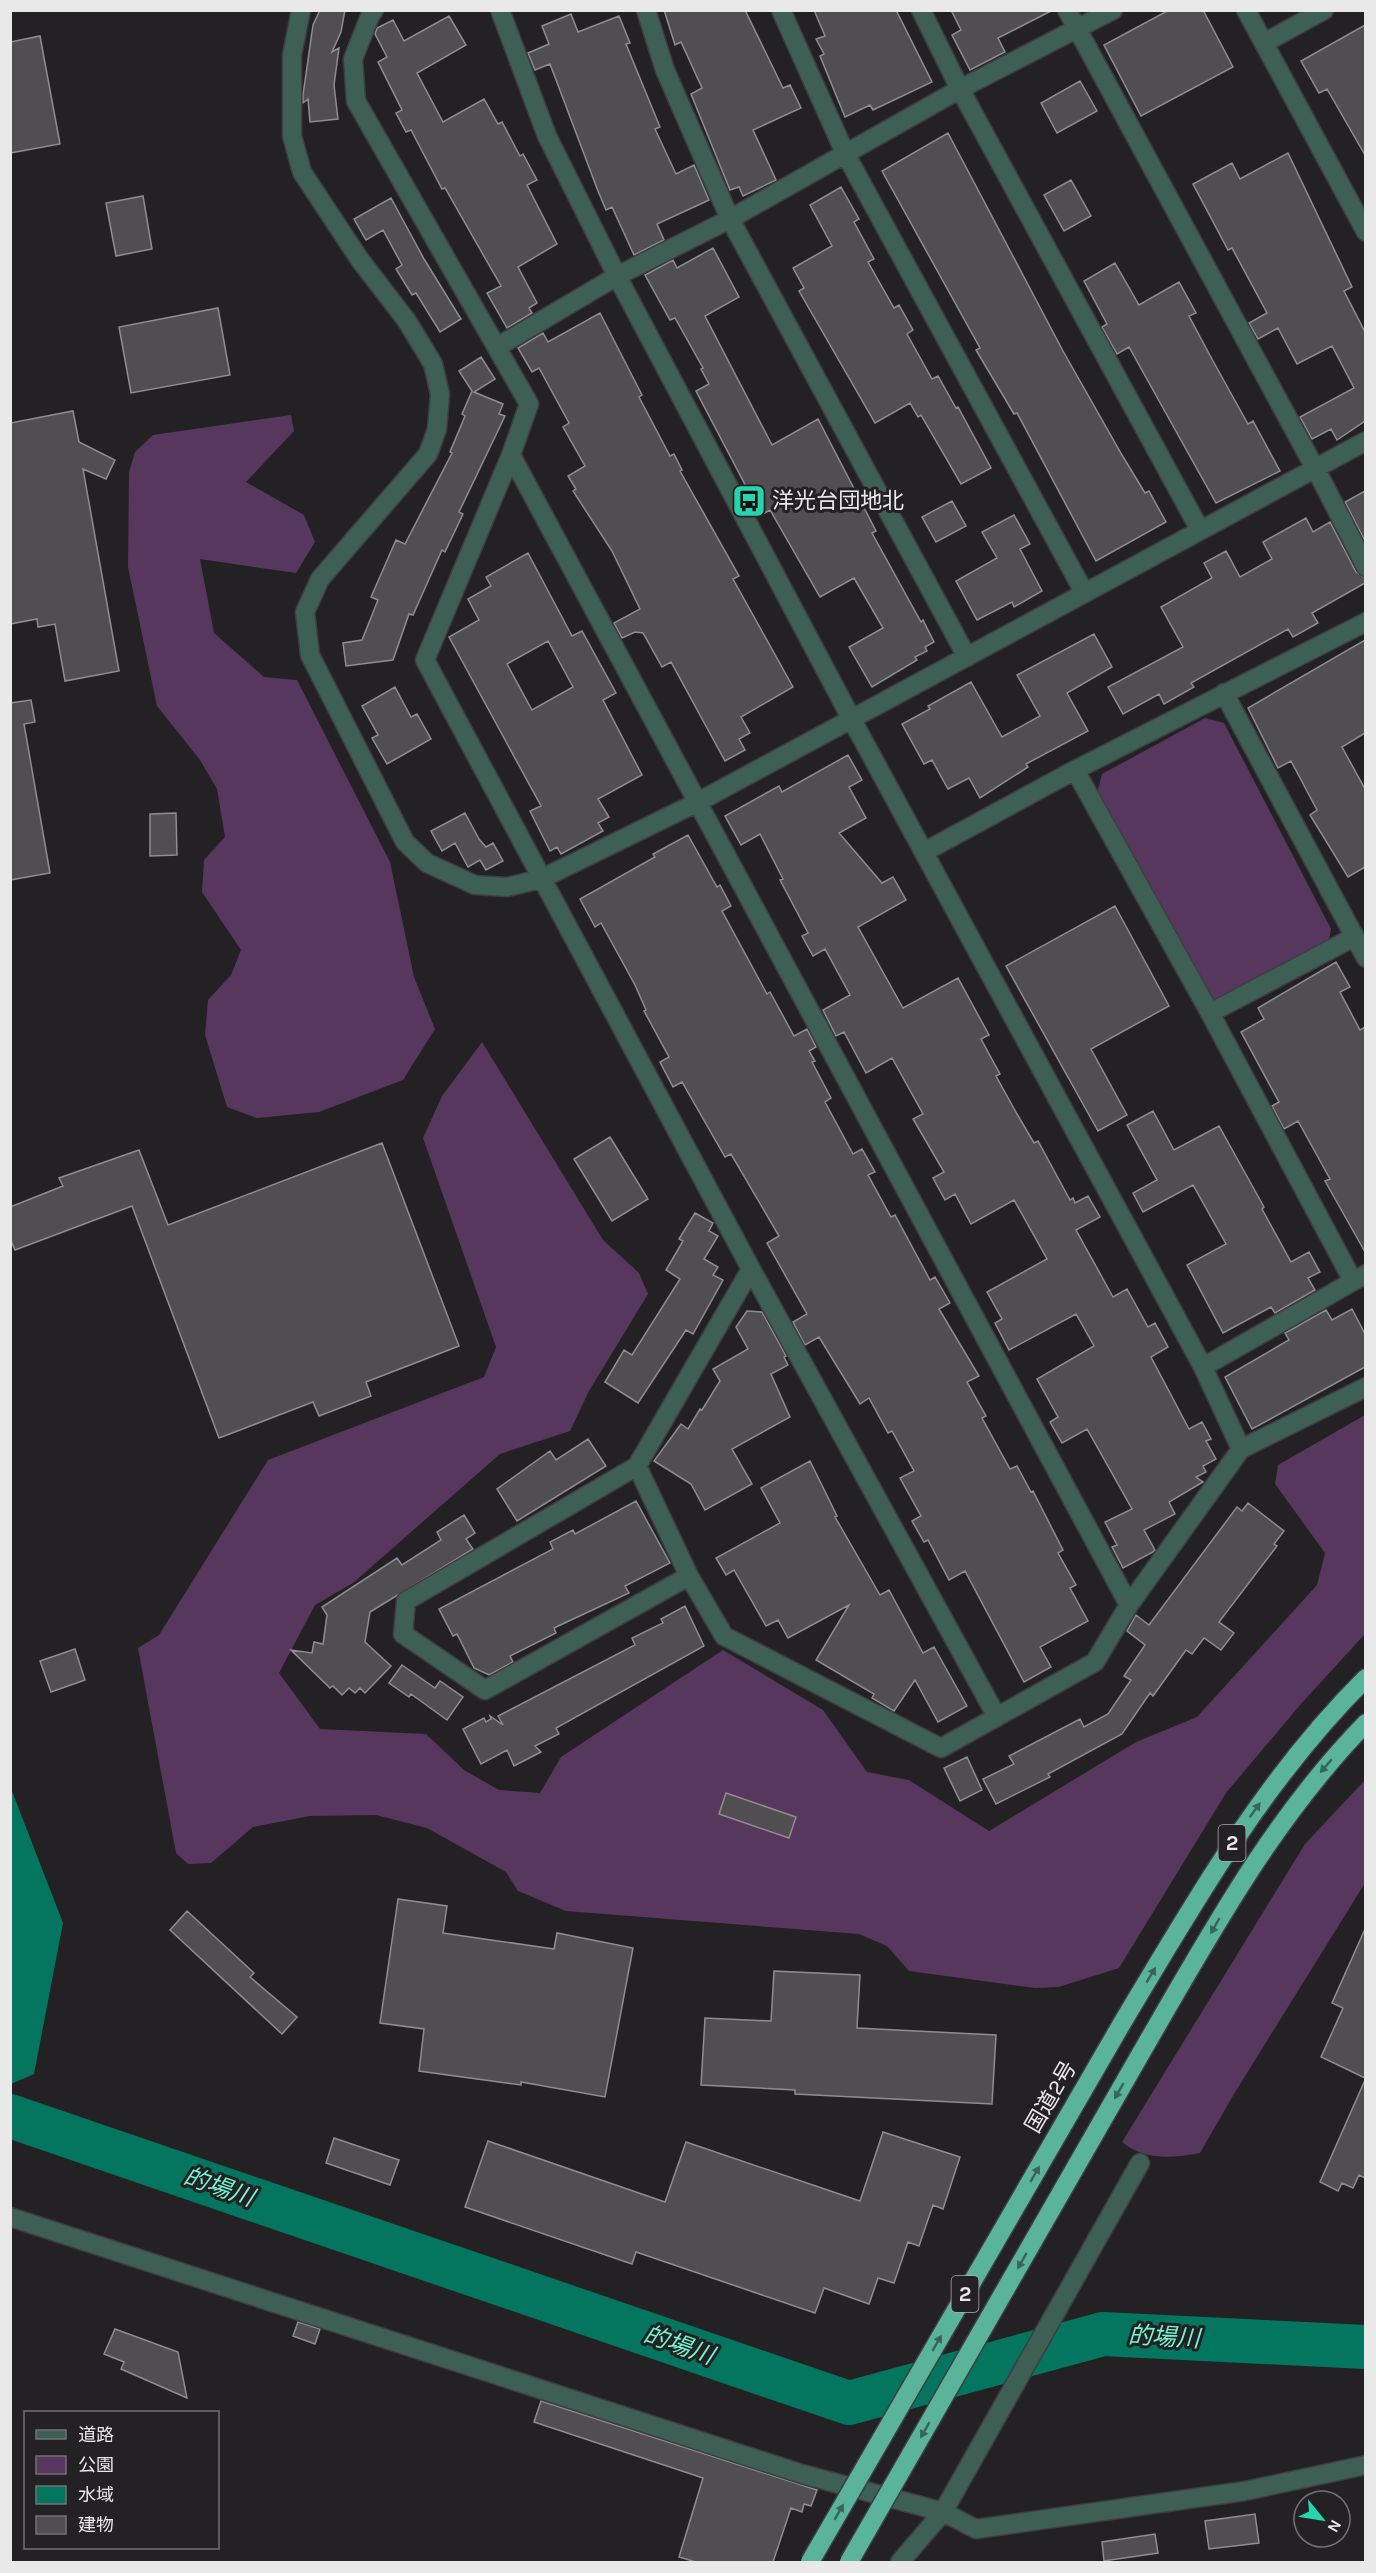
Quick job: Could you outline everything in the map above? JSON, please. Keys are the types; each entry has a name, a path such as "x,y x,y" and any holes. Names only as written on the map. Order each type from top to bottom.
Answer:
{"highway":[{"name":"国道2号","path":"810,2562 1121,2025 1204,1887 1257,1806 1314,1735 1365,1678"},
{"name":"2","path":"849,2562 1148,2040 1251,1867 1316,1778 1365,1724"}],"street":[{"path":"301,10 292,55 292,136 302,172 360,260 407,321 433,364 440,394 437,429 428,454 320,579 305,612 310,655 405,842 427,863 475,885 507,887 541,879 698,802 1365,441"},
{"path":"374,10 353,59 356,101 529,404 511,455 425,660 751,1269 997,1718"},
{"path":"500,10 547,136 617,276 851,718 1203,1367 1241,1449"},
{"path":"646,10 665,70 730,219 967,657"},
{"path":"781,10 845,153 1084,592"},
{"path":"921,10 960,89 1200,530"},
{"path":"1067,10 1314,467 1365,567"},
{"path":"497,347 617,276 730,219 960,89 1077,31 1113,10"},
{"path":"1246,10 1365,232"},
{"path":"1264,43 1324,10"},
{"path":"511,455 1129,1605"},
{"path":"924,852 1075,770 1365,622"},
{"path":"1224,693 1365,958"},
{"path":"1075,770 1359,1277 1203,1367"},
{"path":"1210,1013 1354,937"},
{"path":"689,1576 485,1690 403,1634 406,1601 637,1466 751,1269"},
{"path":"637,1466 689,1576 724,1636 940,1748 1095,1662 1129,1605 1241,1449 1365,1387"},
{"path":"900,2562 943,2512 1140,2163"},
{"path":"10,2217 802,2474 943,2512 976,2529 1245,2491 1365,2465"}],"green space":[{"path":"291,415 294,431 246,482 304,515 315,542 296,573 200,559 214,633 264,677 297,680 390,862 414,977 435,1029 403,1080 319,1112 257,1118 227,1107 205,1035 208,1000 231,975 241,950 202,892 204,860 225,837 217,789 200,760 157,706 128,567 129,472 135,452 153,435"},
{"path":"1205,718 1224,723 1331,929 1329,941 1219,1001 1207,997 1097,793 1102,774"},
{"path":"482,1042 603,1240 639,1273 648,1294 589,1391 570,1431 500,1454 353,1583 315,1605 279,1673 320,1729 426,1734 464,1770 499,1790 540,1793 561,1757 723,1650 823,1710 867,1772 909,1780 989,1831 1136,1742 1197,1717 1317,1585 1325,1553 1275,1484 1278,1465 1365,1415 1365,1634 1300,1705 1226,1793 1119,1968 1059,1987 1035,1988 909,1971 887,1946 859,1934 566,1911 518,1891 506,1872 427,1828 376,1815 310,1816 253,1827 211,1863 188,1864 176,1853 138,1648 159,1635 268,1460 484,1377 496,1347 423,1138 442,1096"},
{"path":"1365,1780 1365,1883 1200,2153 1160,2156 1149,2155 1131,2148 1122,2142 1305,1844"}],"water":[{"path":"10,1786 63,1923 34,2074 11,2084"}],"building":[{"path":"320,10 345,10 341,32 332,52 339,48 334,85 338,119 310,122 308,99 303,103 303,95 313,25"},
{"path":"664,10 745,10 783,88 790,85 801,108 753,130 776,180 743,196 739,187 730,190 691,94 702,88 681,42 675,45"},
{"path":"814,10 896,10 932,82 873,110 870,105 845,117 820,56 824,54 816,39 825,36"},
{"path":"951,10 1053,10 998,38 1005,52 970,70 952,35 961,30"},
{"path":"1169,10 1203,10 1233,67 1141,116 1104,45"},
{"path":"571,14 578,32 619,16 630,43 626,44 660,127 655,129 676,174 694,165 709,200 657,224 664,240 634,255 612,207 606,210 550,64 535,70 528,53 549,44 542,26"},
{"path":"449,16 466,45 417,73 443,122 484,99 498,124 502,122 520,156 523,154 537,180 527,185 557,244 518,267 537,303 529,308 532,313 507,328 487,293 501,286 445,188 442,189 411,130 406,132 396,113 402,110 378,62 387,57 375,34 377,28 393,20 404,41"},
{"path":"1365,25 1365,155 1327,89 1319,93 1301,61"},
{"path":"40,36 60,144 10,153 10,42"},
{"path":"1080,81 1097,111 1057,133 1041,103"},
{"path":"948,133 1063,351 1122,455 1145,493 1149,491 1166,522 1096,561 1017,413 1014,414 976,350 980,348 882,171"},
{"path":"1288,153 1352,287 1344,291 1365,332 1365,421 1337,440 1331,429 1312,439 1300,417 1354,388 1332,346 1297,364 1278,328 1258,339 1249,323 1267,313 1232,248 1228,250 1193,184 1232,163 1240,179"},
{"path":"1071,180 1091,216 1064,231 1044,195"},
{"path":"841,187 859,219 854,222 874,259 868,262 894,308 899,305 913,330 907,334 932,379 938,376 956,408 958,407 991,468 961,484 921,415 918,417 910,403 875,423 799,291 804,288 793,268 832,246 810,205"},
{"path":"143,196 152,249 116,256 106,203"},
{"path":"391,198 424,259 461,319 440,332 416,293 412,295 396,269 402,265 383,230 366,240 354,219"},
{"path":"713,248 739,297 705,316 772,445 818,419 876,531 872,533 934,642 925,647 927,651 915,657 917,660 872,687 849,647 883,628 854,578 820,597 770,510 761,515 696,391 709,384 701,369 703,368 675,318 670,320 645,275 673,260 677,268"},
{"path":"1115,263 1139,305 1179,282 1196,313 1189,316 1213,361 1248,424 1253,421 1280,471 1216,503 1129,347 1117,354 1102,327 1107,324 1084,281"},
{"path":"218,308 230,375 131,393 119,327"},
{"path":"600,313 642,395 639,397 670,456 674,454 682,470 680,471 739,576 733,579 793,687 741,717 750,733 739,739 745,750 725,761 671,662 662,667 643,633 635,632 622,638 614,623 640,609 612,551 573,491 576,489 568,476 585,466 563,427 569,423 539,368 532,372 518,348 543,333 548,342"},
{"path":"481,357 495,379 474,392 503,404 499,414 505,416 459,512 463,514 445,552 442,550 413,615 409,614 393,660 346,666 343,643 362,640 378,600 371,597 396,540 405,544 452,453 450,452 465,416 462,414 472,391 459,371"},
{"path":"73,411 79,442 115,460 106,479 83,469 119,671 65,681 55,624 38,627 37,619 10,624 10,423"},
{"path":"1365,491 1365,541 1345,502"},
{"path":"952,501 966,526 936,542 922,517"},
{"path":"1014,515 1030,544 1020,549 1042,591 1014,607 1012,602 977,620 956,581 997,558 982,532"},
{"path":"1306,518 1313,532 1330,522 1356,572 1365,578 1365,583 1312,613 1318,623 1293,637 1288,629 1191,683 1194,687 1164,704 1159,694 1123,714 1108,687 1183,647 1161,607 1212,578 1204,563 1226,551 1240,577 1272,559 1263,542"},
{"path":"528,553 572,636 582,631 616,693 603,700 642,775 598,799 609,817 598,823 603,831 561,854 557,847 550,851 530,811 541,806 449,637 479,620 468,599 491,586 486,577","holes":["548,641 573,687 532,710 507,664"]},
{"path":"1094,634 1112,667 1067,693 1088,731 1026,764 1028,767 980,798 969,778 948,789 932,760 924,764 902,724 930,709 928,706 971,682 1002,737 1040,716 1017,675"},
{"path":"1365,640 1365,733 1342,747 1365,789 1365,867 1348,877 1310,815 1317,810 1291,761 1278,768 1248,708"},
{"path":"395,687 411,717 417,714 431,739 387,764 372,738 378,735 362,706"},
{"path":"31,700 35,722 24,724 50,873 10,880 10,703"},
{"path":"848,755 862,780 849,787 866,818 839,833 882,883 893,877 906,900 858,927 903,1008 958,978 989,1035 981,1039 1000,1074 996,1076 1034,1143 1038,1141 1070,1200 1073,1198 1075,1203 1088,1196 1100,1217 1076,1230 1113,1297 1127,1289 1148,1327 1155,1323 1168,1347 1151,1357 1189,1429 1202,1422 1211,1439 1206,1441 1216,1459 1203,1466 1206,1472 1196,1477 1203,1482 1169,1502 1175,1514 1144,1530 1155,1550 1123,1568 1112,1547 1117,1545 1105,1522 1132,1509 1087,1429 1062,1443 1050,1422 1058,1417 1037,1379 1094,1346 1076,1314 1009,1350 995,1323 1002,1319 987,1292 1047,1259 1014,1200 971,1224 955,1194 945,1200 933,1178 944,1172 913,1119 923,1114 892,1058 866,1073 844,1032 836,1036 823,1010 850,995 825,949 813,956 802,936 808,933 780,880 783,879 760,834 741,845 725,816 779,786 782,792"},
{"path":"176,813 177,855 150,856 150,814"},
{"path":"465,813 479,839 486,847 493,843 503,861 486,870 480,860 468,867 455,843 442,851 431,831"},
{"path":"688,835 717,887 720,885 731,906 722,911 767,994 770,992 794,1036 807,1029 816,1047 809,1051 815,1061 812,1062 831,1098 825,1102 853,1154 862,1149 875,1172 868,1175 891,1217 895,1215 930,1280 935,1277 950,1303 939,1309 979,1376 967,1382 986,1416 982,1418 1010,1469 1017,1466 1031,1492 1033,1491 1063,1550 1058,1553 1076,1585 1070,1588 1088,1621 1040,1647 1051,1667 1024,1682 965,1571 949,1580 928,1540 924,1542 912,1521 921,1516 900,1478 914,1471 892,1431 888,1433 869,1398 860,1404 819,1337 805,1345 793,1322 807,1314 767,1243 779,1236 731,1154 725,1157 682,1082 673,1087 660,1062 669,1057 644,1011 646,1010 635,985 601,923 595,927 580,899 655,857 653,854"},
{"path":"1115,906 1169,1006 1091,1049 1127,1115 1098,1131 1006,966"},
{"path":"1336,962 1350,987 1340,992 1360,1030 1365,1027 1365,1252 1325,1181 1330,1179 1298,1121 1284,1129 1272,1106 1279,1102 1241,1032 1264,1019 1258,1008"},
{"path":"1153,1111 1174,1150 1219,1126 1264,1207 1262,1209 1291,1262 1309,1252 1320,1272 1308,1278 1315,1290 1275,1313 1271,1307 1223,1333 1187,1265 1226,1244 1193,1185 1143,1212 1133,1193 1157,1180 1127,1125"},
{"path":"610,1137 648,1199 612,1221 574,1159"},
{"path":"382,1143 459,1346 366,1382 371,1396 319,1416 313,1402 219,1438 132,1206 15,1250 10,1238 10,1207 63,1186 59,1178 139,1150 168,1225"},
{"path":"695,1213 713,1223 709,1231 718,1236 704,1259 718,1267 713,1275 723,1280 693,1334 686,1330 638,1403 605,1382 624,1350 632,1355 680,1279 666,1270 683,1241 679,1239"},
{"path":"1352,1309 1365,1334 1365,1367 1252,1429 1225,1377 1289,1340 1285,1333 1326,1310 1332,1320"},
{"path":"747,1311 762,1312 786,1356 784,1357 788,1365 771,1374 790,1417 732,1449 752,1484 705,1510 691,1484 654,1461 681,1424 688,1429 700,1409 702,1410 720,1381 713,1369 748,1349 736,1327"},
{"path":"588,1439 606,1466 517,1521 497,1489 550,1451 556,1460"},
{"path":"810,1461 837,1516 835,1517 880,1595 889,1590 923,1653 934,1647 967,1706 938,1722 915,1680 894,1711 872,1698 874,1694 816,1660 849,1605 788,1638 778,1620 766,1626 734,1570 726,1575 716,1558 780,1523 761,1488"},
{"path":"636,1501 670,1563 625,1586 629,1593 554,1628 556,1633 510,1656 513,1662 489,1675 474,1668 457,1634 453,1636 439,1609 553,1549 550,1542 573,1530 575,1534"},
{"path":"1248,1503 1284,1531 1274,1544 1277,1546 1219,1622 1234,1633 1221,1650 1204,1638 1192,1654 1186,1650 1153,1696 1150,1693 1122,1734 1048,1774 1050,1777 996,1804 983,1779 1014,1764 1009,1756 1080,1719 1084,1727 1108,1714 1131,1680 1124,1676 1145,1645 1127,1631 1136,1615 1149,1625 1237,1507 1242,1511"},
{"path":"464,1515 475,1533 466,1539 473,1549 370,1612 365,1642 391,1666 365,1693 360,1688 355,1693 349,1688 342,1695 333,1686 330,1688 291,1650 312,1653 314,1642 323,1644 327,1615 322,1607 397,1558 402,1565 441,1540 437,1532"},
{"path":"685,1606 704,1646 556,1728 559,1734 535,1746 541,1752 514,1766 507,1750 481,1764 463,1729 484,1718 486,1722 491,1719 490,1716 503,1725 498,1716 635,1645 632,1638 663,1623 661,1619"},
{"path":"75,1649 85,1680 51,1692 40,1661"},
{"path":"402,1665 435,1688 440,1681 463,1697 447,1720 411,1694 409,1697 389,1683"},
{"path":"967,1757 982,1790 960,1801 944,1768"},
{"path":"726,1793 796,1817 789,1838 719,1814"},
{"path":"398,1899 447,1906 443,1933 554,1949 557,1933 633,1948 605,2097 521,2082 521,2085 419,2071 424,2029 380,2023"},
{"path":"187,1911 254,1973 250,1977 297,2017 282,2034 170,1930"},
{"path":"1365,1929 1365,2078 1321,2057 1343,2008 1332,2003"},
{"path":"774,1971 860,1975 857,2028 996,2035 992,2104 795,2094 795,2090 701,2085 705,2018 771,2021"},
{"path":"1365,2080 1365,2178 1359,2175 1353,2188 1342,2183 1338,2191 1320,2182"},
{"path":"883,2132 960,2157 943,2209 933,2205 919,2246 908,2242 894,2283 878,2278 869,2304 824,2288 815,2313 636,2252 632,2264 465,2207 488,2141 665,2202 686,2142 860,2201"},
{"path":"334,2138 399,2160 390,2185 326,2163"},
{"path":"298,2322 320,2329 315,2344 293,2336"},
{"path":"115,2329 178,2352 187,2398 121,2369 124,2362 104,2354"},
{"path":"541,2401 817,2490 811,2506 804,2504 802,2512 791,2508 773,2562 696,2562 679,2557 703,2478 534,2422"},
{"path":"1255,2514 1259,2543 1209,2549 1205,2521"},
{"path":"1155,2534 1158,2553 1104,2561 1102,2542"}],"waterway":[{"name":"的場川","path":"10,2116 849,2403 1103,2334 1366,2347"}],"place":[{"name":"洋光台団地北","path":"749,501"}]}
